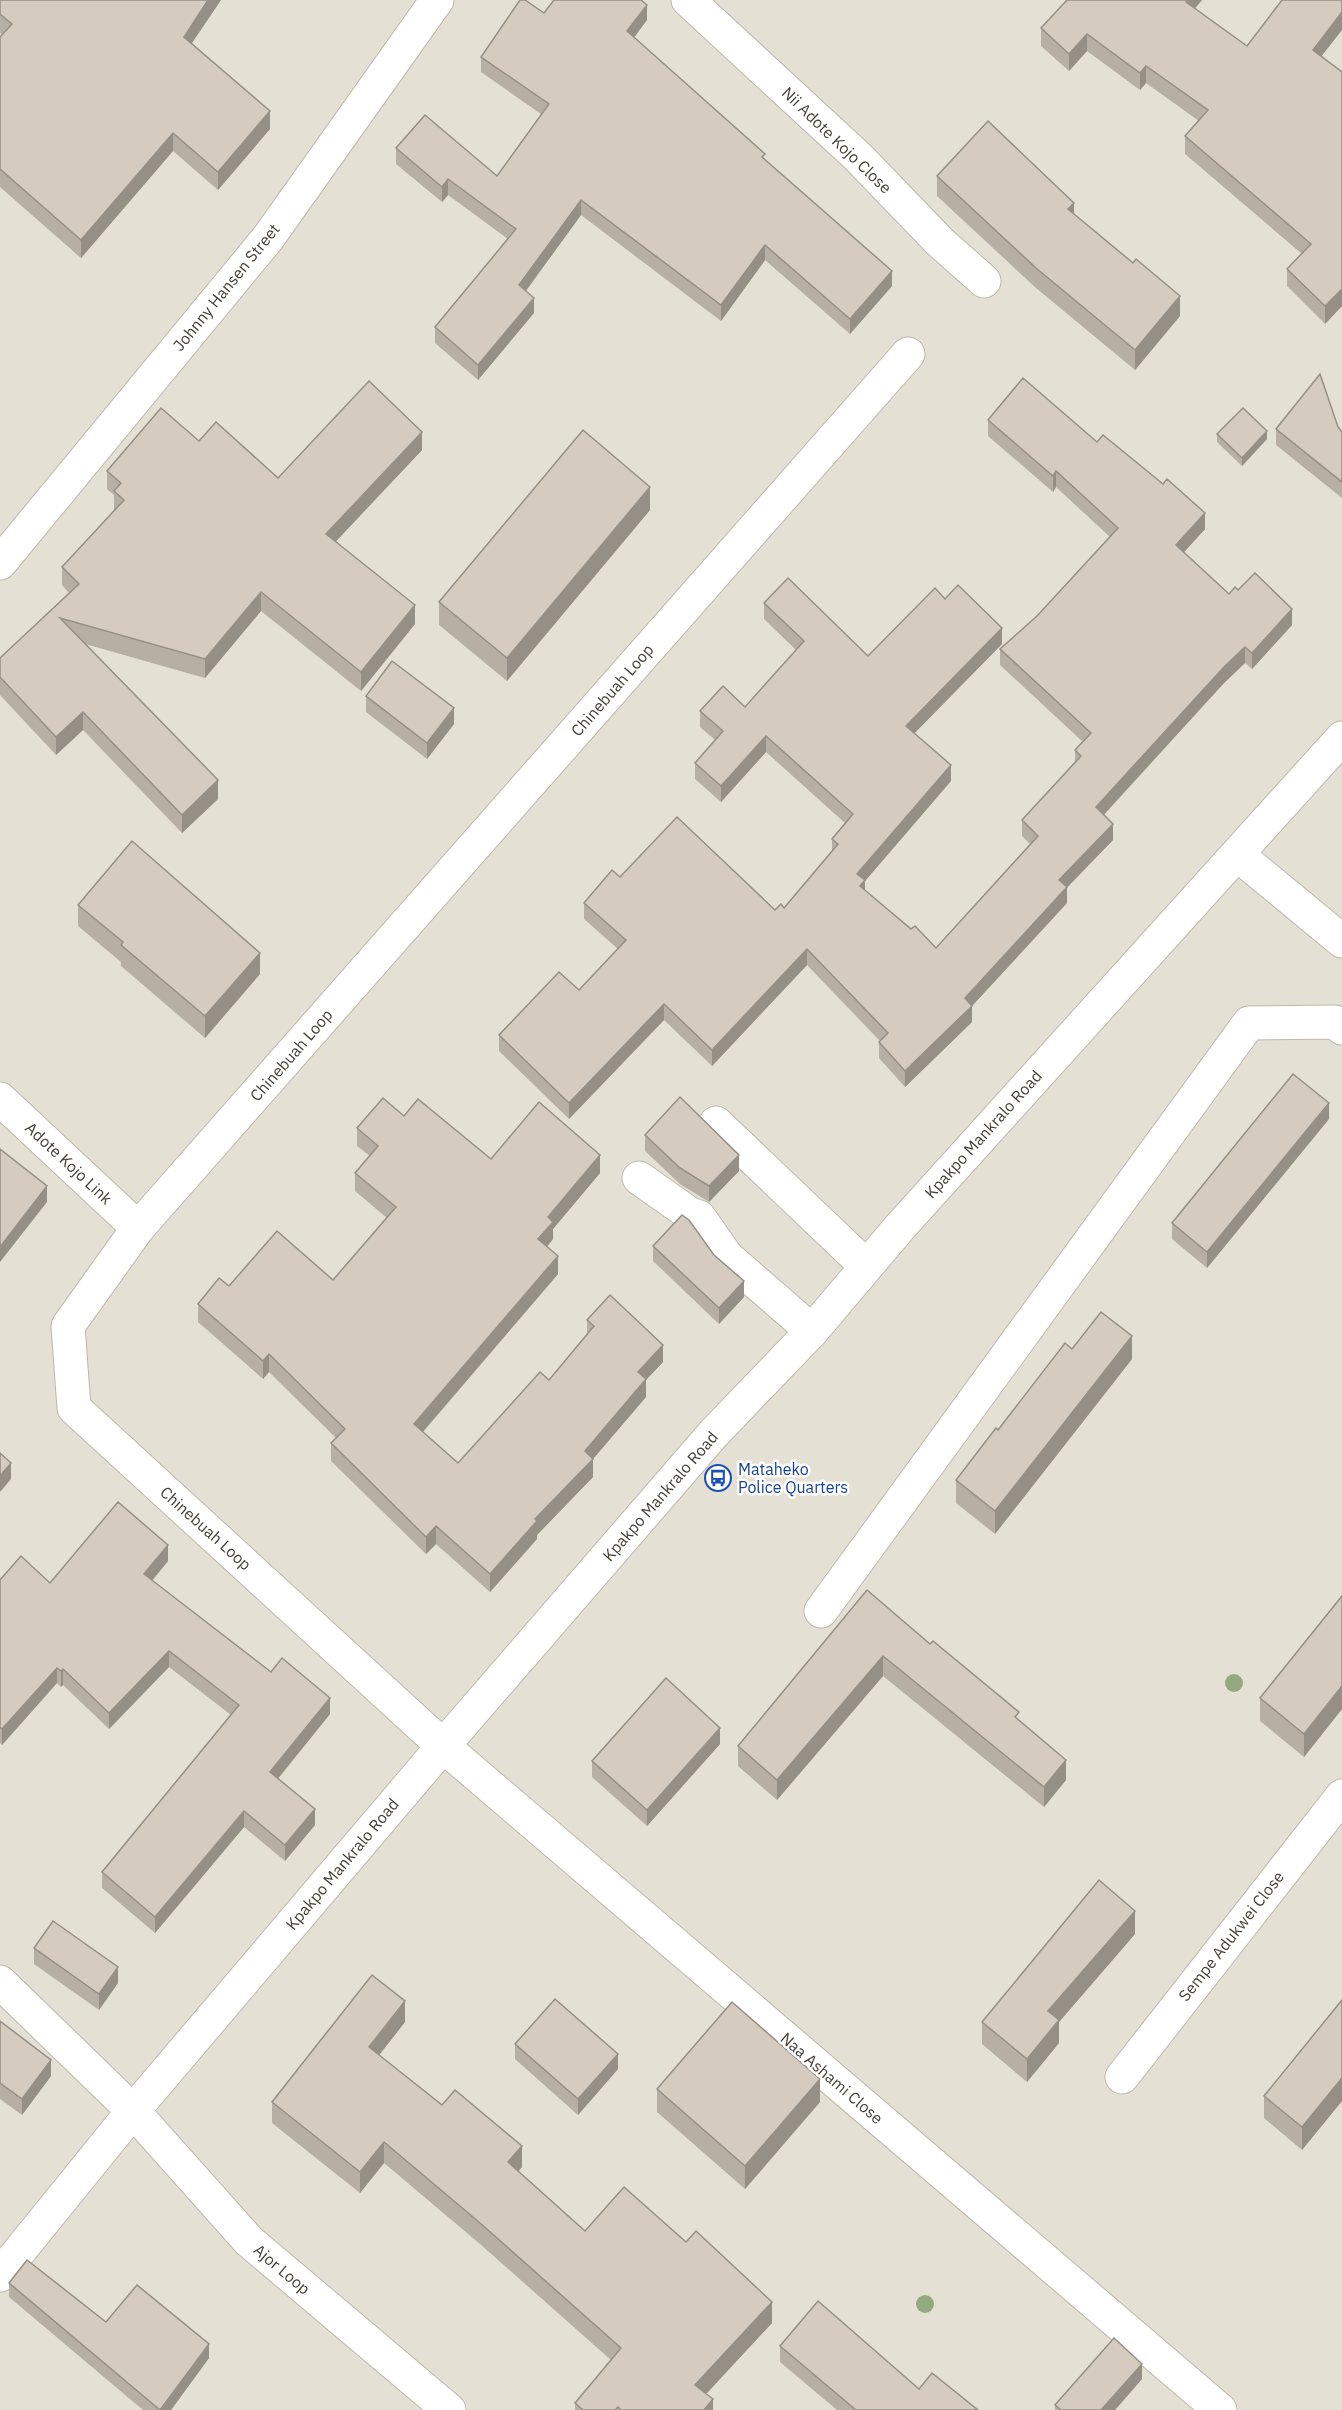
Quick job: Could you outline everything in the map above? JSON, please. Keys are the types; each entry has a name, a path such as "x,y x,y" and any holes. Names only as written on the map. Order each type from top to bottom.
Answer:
{"street":[{"name":"Johnny Hansen Street","path":"0,563 268,238 437,0"},
{"name":"Nii Adote Kojo Close","path":"688,0 858,157 940,242 984,281"},
{"name":"Chinebuah Loop","path":"443,1746 74,1408 68,1326 138,1228 908,354"},
{"name":"Kpakpo Mankralo Road","path":"0,2275 133,2111 443,1746 714,1433 812,1331 866,1266 1136,963 1238,855 1342,738"},
{"path":"1238,855 1342,941"},
{"path":"821,1611 1249,1023 1335,1022 1342,1028"},
{"name":"Adote Kojo Link","path":"0,1099 138,1228"},
{"path":"716,1123 866,1266"},
{"path":"639,1178 699,1218 727,1257 812,1331"},
{"name":"Naa Ashami Close","path":"443,1746 1220,2410"},
{"name":"Sempe Adukwei Close","path":"1122,2077 1342,1796"},
{"path":"0,1982 133,2111"},
{"name":"Ajor Loop","path":"133,2111 249,2241 449,2410"}],"shaded area":[{"path":"0,0 1342,0 1342,2410 0,2410"}],"building":[{"path":"0,0 208,0 184,37 270,111 218,172 173,133 81,240 0,169 0,37 12,24 0,14"},
{"path":"520,0 525,0 544,13 554,0 641,0 647,5 627,31 765,154 762,157 892,271 850,319 765,245 721,305 581,200 519,285 534,298 478,365 435,327 516,229 448,179 442,187 396,148 425,115 497,176 549,104 481,57"},
{"path":"1067,0 1188,0 1186,2 1247,46 1282,0 1342,0 1342,12 1313,50 1342,72 1342,289 1325,306 1287,269 1311,244 1185,136 1208,110 1146,66 1140,73 1087,34 1069,54 1041,28"},
{"path":"988,121 1074,203 1068,209 1133,263 1136,259 1180,296 1135,350 1036,268 937,176"},
{"path":"1320,374 1338,427 1342,432 1342,482 1276,429"},
{"path":"1023,378 1097,442 1103,435 1163,484 1167,479 1205,513 1176,545 1229,594 1235,587 1238,590 1255,573 1292,609 1252,653 1245,647 1224,667 1096,807 1113,824 1059,880 1067,887 965,998 972,1006 905,1071 879,1042 888,1033 807,949 712,1050 664,1004 569,1103 499,1035 559,972 579,990 626,940 584,903 612,870 620,877 677,817 775,910 781,904 784,908 838,844 832,839 853,814 766,736 721,786 695,763 723,731 700,711 723,686 745,707 804,641 764,603 788,578 868,656 935,588 945,599 958,585 1002,628 906,726 951,765 857,874 865,880 860,886 911,929 915,926 936,948 1038,836 1022,820 1081,756 1075,750 1091,733 1000,649 1037,616 1118,528 1056,471 1053,476 988,420"},
{"path":"369,381 422,432 326,534 415,605 361,672 261,592 205,659 60,618 218,780 182,815 83,712 56,737 0,677 0,658 79,584 62,567 124,500 114,491 121,483 107,471 161,408 199,441 216,422 278,478"},
{"path":"1243,408 1267,431 1242,458 1217,434"},
{"path":"583,430 650,487 507,658 439,602"},
{"path":"392,661 454,708 427,743 366,696"},
{"path":"132,841 260,953 205,1016 121,945 123,942 78,905"},
{"path":"1293,1074 1329,1103 1207,1252 1172,1223"},
{"path":"680,1097 739,1155 709,1186 680,1168 645,1135"},
{"path":"383,1098 404,1116 418,1099 491,1159 539,1102 600,1155 548,1217 553,1222 538,1239 558,1256 414,1424 458,1463 540,1372 549,1380 594,1326 587,1320 610,1295 663,1345 638,1372 646,1379 585,1451 593,1459 535,1519 537,1521 490,1574 436,1526 426,1537 331,1443 345,1429 269,1354 263,1361 198,1304 219,1278 229,1286 277,1231 333,1280 396,1207 355,1173 378,1146 357,1128"},
{"path":"0,1149 47,1186 0,1247"},
{"path":"682,1215 689,1220 714,1255 744,1281 719,1308 653,1246"},
{"path":"1101,1312 1132,1336 995,1511 956,1480 1065,1343 1072,1349"},
{"path":"0,1453 11,1463 0,1476"},
{"path":"118,1502 168,1545 144,1574 271,1672 282,1658 330,1698 270,1772 315,1809 285,1845 244,1811 155,1917 102,1872 239,1705 169,1651 109,1713 63,1669 61,1671 57,1668 2,1729 0,1727 0,1580 21,1556 50,1583"},
{"path":"867,1590 930,1644 933,1641 1019,1712 1015,1717 1066,1760 1044,1787 883,1656 777,1780 738,1746"},
{"path":"1342,1596 1342,1686 1304,1734 1260,1698"},
{"path":"666,1678 720,1728 647,1810 592,1761"},
{"path":"1099,1880 1135,1911 1048,2011 1059,2020 1027,2059 982,2022"},
{"path":"53,1921 118,1967 99,1994 34,1948"},
{"path":"372,1975 405,2001 369,2047 442,2105 455,2090 522,2146 508,2162 585,2231 624,2187 686,2242 696,2231 772,2302 695,2385 713,2399 704,2410 621,2410 618,2407 615,2410 583,2410 575,2403 621,2348 480,2223 384,2142 360,2172 272,2102"},
{"path":"555,1999 618,2054 578,2099 515,2044"},
{"path":"1342,2000 1342,2078 1302,2127 1264,2096"},
{"path":"732,2002 820,2079 745,2166 657,2089"},
{"path":"0,2021 51,2060 22,2099 0,2083"},
{"path":"27,2260 106,2322 137,2285 209,2344 160,2410 9,2283"},
{"path":"818,2301 919,2389 932,2373 978,2410 856,2410 780,2346"},
{"path":"1114,2338 1142,2364 1101,2410 1061,2410 1055,2405"}],"place":[{"name":"Mataheko Police Quarters","path":"718,1478"}]}
